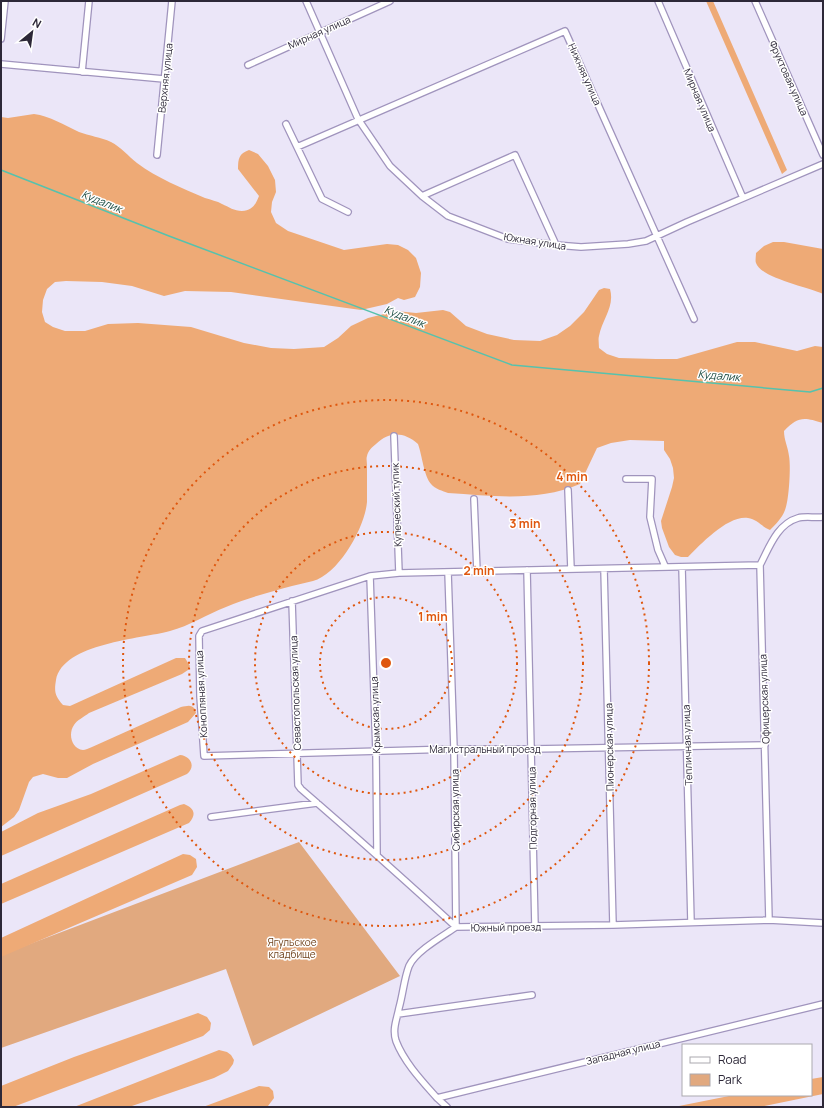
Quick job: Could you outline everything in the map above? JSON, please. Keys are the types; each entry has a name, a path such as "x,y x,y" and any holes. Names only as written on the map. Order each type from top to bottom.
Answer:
{"street":[{"path":"1,39 5,1"},
{"path":"82,72 90,1"},
{"name":"Верхняя улица","path":"157,155 172,1"},
{"name":"Южная улица","path":"306,1 358,120 390,166 422,196 448,216 508,239 581,247 628,244 646,241 823,164"},
{"name":"Мирная улица","path":"248,65 390,1"},
{"name":"Мирная улица","path":"658,1 743,198"},
{"name":"Фруктовая улица","path":"755,1 823,154"},
{"name":"Нижняя улица","path":"297,146 565,31 694,319"},
{"path":"1,64 164,79"},
{"path":"286,124 322,199 348,212"},
{"path":"422,196 515,155 556,245"},
{"name":"Купеческий тупик","path":"394,436 399,573"},
{"path":"626,478 652,479 650,517 658,550 665,566"},
{"path":"568,490 571,570"},
{"path":"474,499 477,571"},
{"path":"292,601 370,576 399,573 760,565 779,530 785,525 798,518 823,517"},
{"name":"Офицерская улица","path":"760,565 769,920"},
{"name":"Тепличная улица","path":"682,567 691,922"},
{"name":"Пионерская улица","path":"604,568 613,925"},
{"name":"Подгорная улица","path":"527,570 535,927"},
{"name":"Сибирская улица","path":"448,572 454,749 456,927"},
{"name":"Крымская улица","path":"370,576 376,752 377,854"},
{"name":"Конопляная улица","path":"204,756 200,696 200,632 292,601"},
{"name":"Севастопольская улица","path":"292,601 298,785"},
{"name":"Магистральный проезд","path":"204,756 454,749 765,745"},
{"name":"Южный проезд","path":"298,785 350,833 377,854 456,927 535,927 769,920 823,923"},
{"path":"211,817 317,803"},
{"path":"447,1107 437,1098 403,1054 394,1032 406,975 410,964 424,950 456,927"},
{"path":"398,1014 532,995"},
{"name":"Западная улица","path":"437,1098 823,1004"}],"green space":[{"name":"Ягульское кладбище","path":"299,842 400,976 253,1046 226,969 1,1048 1,955"}],"shaded area":[{"path":"706,1 713,1 787,170 782,174"},
{"path":"34,114 51,119 87,135 111,142 137,163 161,178 205,198 239,211 245,211 251,208 259,196 238,169 240,157 243,153 249,150 258,154 268,166 275,180 276,192 272,202 271,212 276,223 288,231 344,250 387,244 398,245 408,250 416,258 421,273 420,287 415,297 404,300 398,298 387,304 361,310 231,292 185,291 164,296 132,286 102,282 55,282 47,289 43,300 42,312 45,322 53,327 65,331 85,331 108,324 138,323 191,327 244,343 271,348 294,349 324,347 338,338 351,326 368,318 396,311 416,313 443,310 450,312 466,326 487,334 514,340 540,341 557,335 570,326 584,312 599,290 604,288 610,289 611,302 601,330 599,348 607,354 619,358 677,359 737,342 755,342 797,351 815,346 823,347 823,423 806,419 797,420 784,431 790,467 788,499 784,513 779,521 770,530 757,521 748,518 740,518 732,521 715,532 688,557 681,557 675,555 669,547 662,528 661,521 674,478 670,459 664,450 664,441 630,440 611,443 597,448 580,484 564,490 532,496 498,496 448,493 437,489 431,484 427,476 418,444 402,435 392,435 386,437 373,446 368,454 367,502 356,536 341,560 323,577 242,601 177,629 123,640 88,650 73,658 62,668 56,680 56,694 63,705 70,706 176,658 185,658 190,666 188,670 182,674 89,713 79,720 72,728 71,736 73,744 79,749 84,750 92,747 181,707 192,706 196,713 188,722 93,764 67,778 58,778 43,774 33,777 29,782 19,810 14,817 1,827 1,117 8,118"},
{"path":"773,242 784,242 823,249 823,294 775,278 760,268 756,262 756,253 764,246"},
{"path":"180,755 187,757 191,762 192,765 190,771 187,774 1,856 1,832 38,813 91,794"},
{"path":"184,804 192,809 194,814 189,823 1,904 1,884"},
{"path":"183,854 190,855 196,859 197,867 192,875 1,957 1,938"},
{"path":"198,1013 207,1017 211,1023 210,1030 203,1036 13,1107 1,1107 1,1086 74,1057"},
{"path":"219,1050 227,1052 234,1060 228,1071 214,1078 129,1107 74,1107"},
{"path":"823,1077 823,1094 759,1107 674,1107 729,1096 812,1096 812,1079"},
{"path":"259,1086 269,1087 273,1091 274,1098 268,1106 203,1107"}],"waterway":[{"name":"Кудалик","path":"1,170 169,236 512,365 810,392 823,388"}]}
